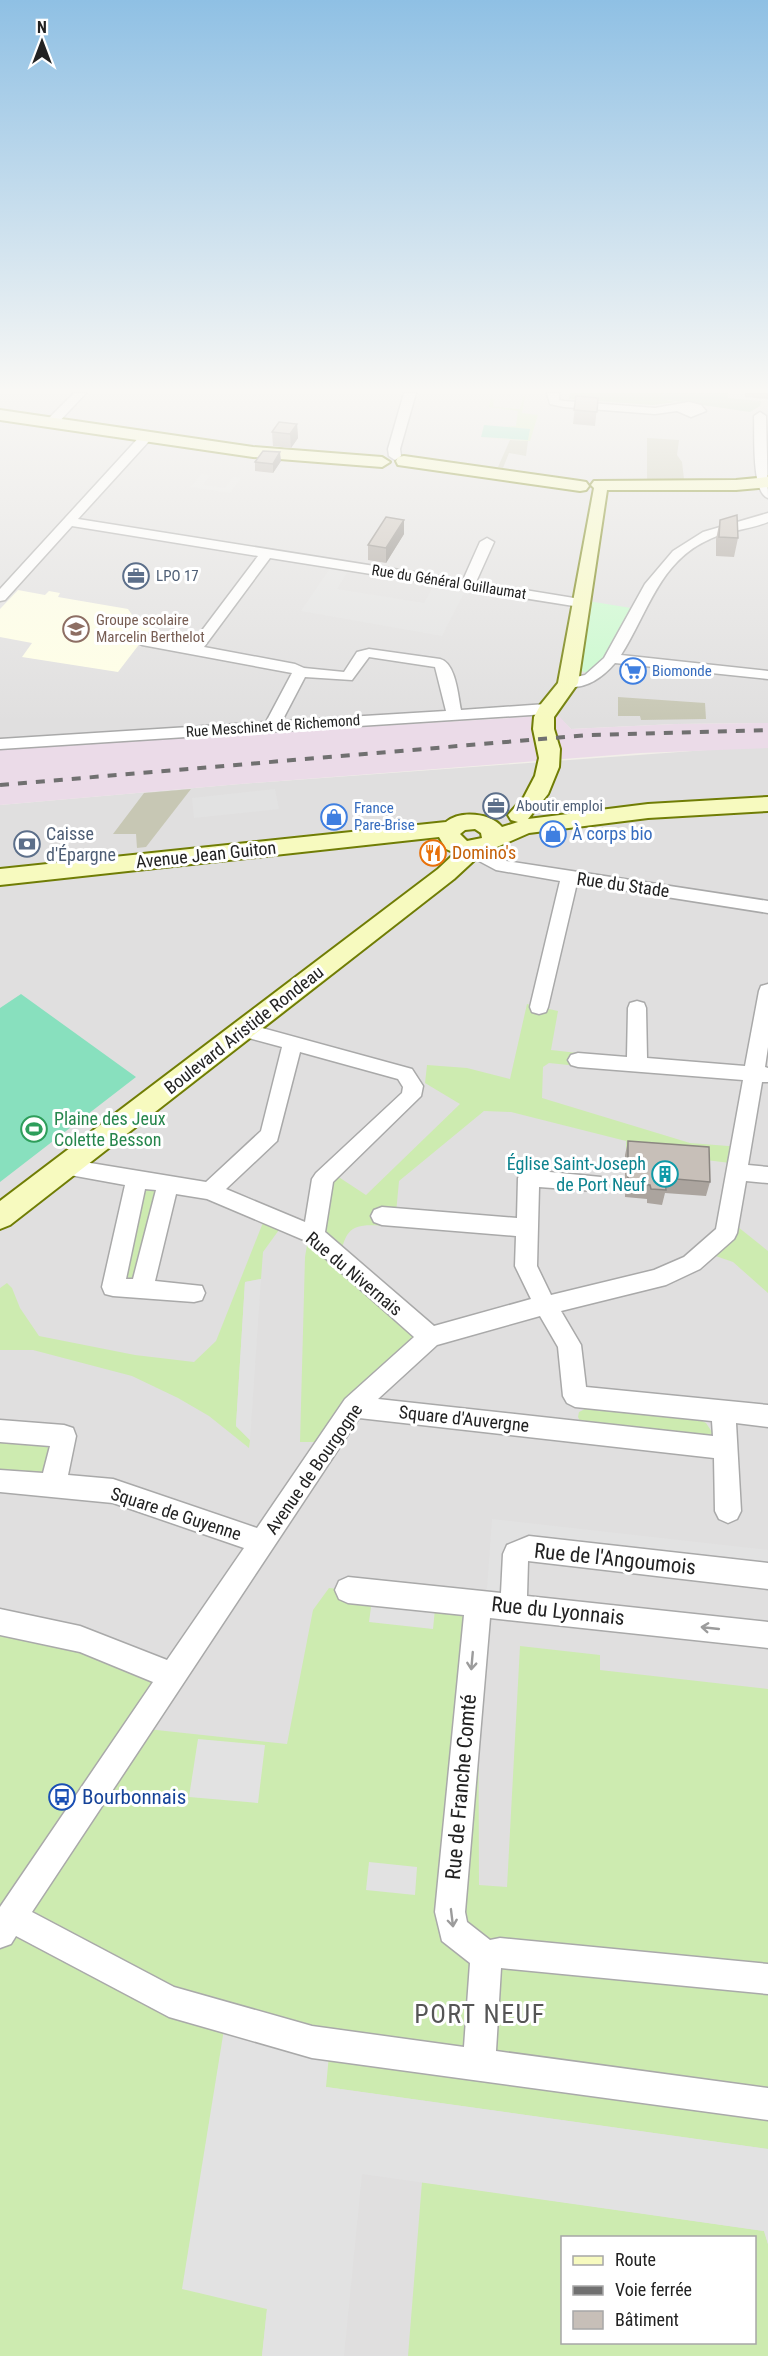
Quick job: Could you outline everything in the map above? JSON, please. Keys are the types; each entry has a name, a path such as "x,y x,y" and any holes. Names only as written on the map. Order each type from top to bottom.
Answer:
{"main road":[{"path":"527,815 549,762 542,723 546,709 562,695 568,683 596,512 595,503"},
{"name":"Avenue Jean Guiton","path":"0,877 413,833 469,842 527,815 768,797"},
{"name":"Avenue Jean Guiton","path":"527,815 628,814 768,804"},
{"name":"Boulevard Aristide Rondeau","path":"0,1217 446,874 469,842"}],"street":[{"path":"2,591 86,503"},
{"path":"568,683 581,682 601,671 611,658 644,594 672,559 704,536 750,525 768,517"},
{"name":"Rue du Général Guillaumat","path":"69,522 580,603"},
{"path":"468,585 487,543"},
{"path":"195,650 267,553"},
{"path":"142,641 295,668 300,672 347,677 353,672 362,655 369,653 440,663 443,666 455,715"},
{"path":"611,658 768,675"},
{"path":"272,727 300,672"},
{"name":"Rue Meschinet de Richemond","path":"0,744 546,709"},
{"name":"Rue du Stade","path":"469,842 488,860 502,866 768,907"},
{"path":"539,1007 570,878"},
{"name":"Avenue de Bourgogne","path":"6,1925 353,1407 430,1337 545,1305 658,1278 692,1263 726,1233 737,1172 760,1074 768,991"},
{"path":"637,1008 637,1065"},
{"path":"244,1030 405,1074 413,1086 411,1096 324,1179 314,1235"},
{"path":"210,1191 270,1135 293,1042"},
{"path":"578,1060 760,1074"},
{"name":"Rue du Nivernais","path":"66,1167 210,1191 314,1235 430,1337"},
{"path":"737,1172 768,1176"},
{"path":"574,1431 574,1396 569,1345 545,1305 526,1266 530,1178 594,1183"},
{"path":"137,1179 113,1287 194,1293"},
{"path":"142,1289 168,1184"},
{"path":"382,1216 527,1228"},
{"path":"574,1396 768,1416"},
{"name":"Square d'Auvergne","path":"353,1407 726,1448"},
{"path":"723,1412 728,1511"},
{"path":"0,1431 64,1436 53,1485"},
{"name":"Square de Guyenne","path":"0,1481 113,1491 262,1542"},
{"name":"Rue de l'Angoumois","path":"513,1606 516,1554 529,1548 768,1576"},
{"name":"Rue du Lyonnais","path":"348,1590 478,1602 768,1635"},
{"name":"Rue de Franche Comté","path":"478,1602 450,1912 453,1930 486,1956"},
{"path":"0,1622 80,1639 173,1676"},
{"path":"6,1925 169,2001 312,2042 768,2104"},
{"path":"479,2063 486,1956 500,1953 768,1979"}],"shaded area":[{"path":"0,503 768,503 768,723 675,724 571,729 557,715 0,749"},
{"path":"333,564 351,566 337,589 424,603 437,580 468,585 442,636 301,611"},
{"name":"Groupe scolaire Marcelin Berthelot","path":"18,590 45,595 49,591 60,593 58,597 128,609 137,622 154,625 118,672 22,657 32,643 0,637 0,609"},
{"path":"618,697 705,703 706,719 641,720 640,716 618,716"},
{"path":"558,715 571,729 675,724 768,723 768,748 641,753 0,805 0,749"},
{"path":"734,748 768,748 768,2356 0,2356 0,805 240,784"},
{"path":"191,789 146,847 137,848 136,834 113,834 144,793"},
{"path":"275,789 279,809 194,818 192,798"},
{"path":"261,1279 250,1440 236,1426 245,1282"},
{"path":"492,1519 768,1550 768,1576 529,1548 513,1606 486,1603"},
{"path":"373,1592 436,1599 433,1629 369,1622"},
{"path":"198,1739 265,1745 258,1803 189,1797"},
{"path":"369,1862 417,1867 415,1895 366,1890"},
{"path":"226,2017 330,2044 326,2087 768,2149 768,2244 764,2231 362,2174 344,2356 262,2356 267,2309 182,2289"}],"green space":[{"path":"588,601 631,608 598,667 587,673 579,670"},
{"name":"Plaine des Jeux Colette Besson","path":"21,994 136,1077 0,1182 0,1008"},
{"path":"527,1004 558,1011 551,1050 578,1053 578,1066 549,1063 543,1067 542,1098 690,1143 741,1147 738,1164 626,1150 626,1141 511,1112 484,1111 399,1181 396,1213 383,1212 382,1226 363,1226 351,1230 342,1249 340,1259 430,1337 330,1442 300,1442 305,1257 309,1233 331,1172 366,1195 460,1104 425,1083 427,1065 467,1068 510,1079"},
{"path":"137,1179 168,1184 142,1289 113,1287"},
{"path":"266,1215 284,1223 263,1252 261,1279 245,1282 236,1426 250,1440 249,1448 209,1416 132,1376 33,1350 0,1350 0,1288 7,1283 39,1336 135,1355 194,1362 216,1341"},
{"path":"728,1219 768,1251 768,1293 733,1262 704,1252"},
{"path":"587,1408 698,1419 706,1423 712,1432 711,1437 581,1423 578,1417 579,1412"},
{"path":"0,1431 64,1436 53,1486 0,1481"},
{"path":"329,1588 478,1603 479,1885 507,1887 520,1646 600,1655 600,1670 768,1689 768,2149 326,2087 267,2309 262,2356 0,2356 0,1622 173,1676 138,1728 287,1744 313,1610"},
{"path":"422,2182 764,2231 768,2244 768,2356 408,2356"}],"building":[{"path":"737,515 738,538 719,537 720,520"},
{"path":"386,517 404,520 386,548 368,545"},
{"name":"Église Saint-Joseph de Port Neuf","path":"628,1141 709,1147 710,1182 665,1178 666,1190 651,1189 650,1185 628,1183"}],"railway":[{"path":"0,785 588,735 768,730"}],"place":[{"name":"LPO 17","path":"136,576"},
{"name":"Groupe scolaire Marcelin Berthelot","path":"76,629"},
{"name":"Biomonde","path":"633,671"},
{"name":"Aboutir emploi","path":"496,806"},
{"name":"France Pare-Brise","path":"334,817"},
{"name":"À corps bio","path":"553,834"},
{"name":"Caisse d'Épargne","path":"27,844"},
{"name":"Domino's","path":"433,853"},
{"name":"Plaine des Jeux Colette Besson","path":"34,1129"},
{"name":"Église Saint-Joseph de Port Neuf","path":"665,1174"},
{"name":"Bourbonnais","path":"62,1797"}],"district":[{"name":"PORT NEUF","path":"480,2014"}]}
